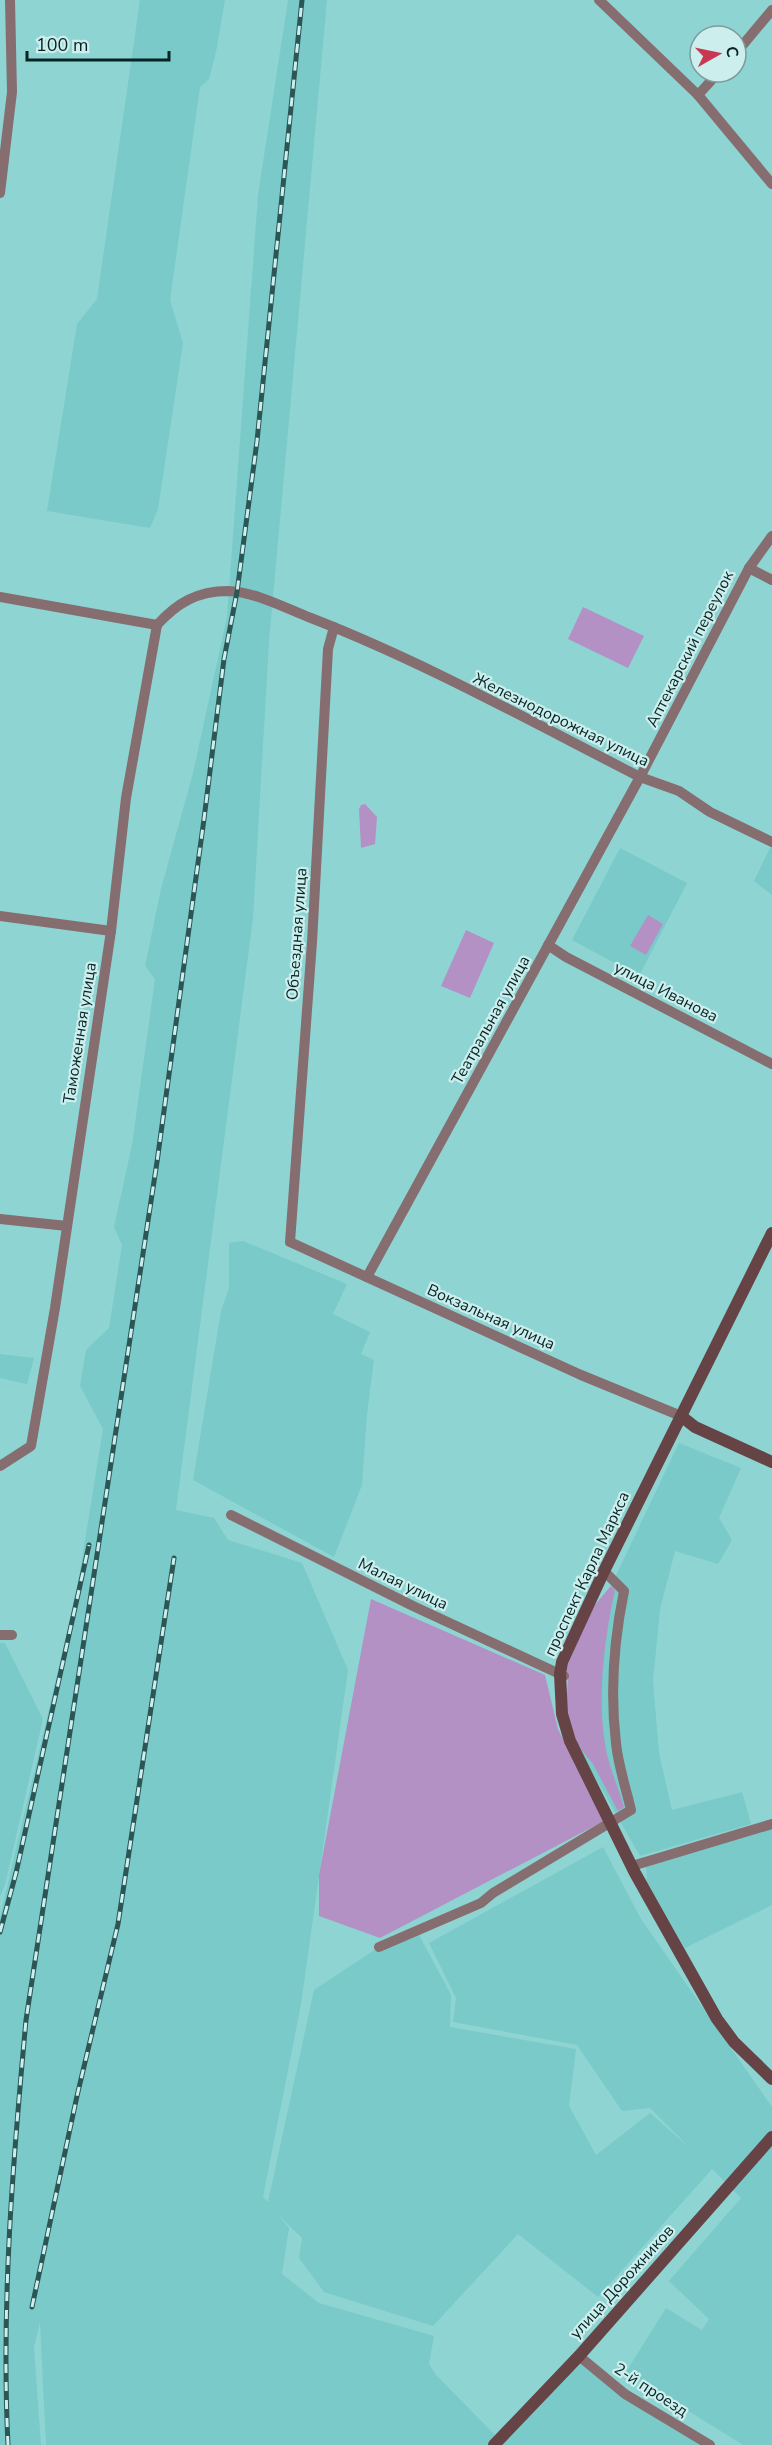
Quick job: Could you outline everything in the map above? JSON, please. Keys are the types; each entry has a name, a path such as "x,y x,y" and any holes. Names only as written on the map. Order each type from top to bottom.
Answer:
{"main road":[{"name":"проспект Карла Маркса","path":"772,1233 562,1662 562,1714 570,1741 717,2019 734,2042 772,2077"},
{"path":"772,1242 683,1417 695,1427 772,1462"},
{"name":"улица Дорожников","path":"494,2445 579,2356 772,2137"}],"street":[{"path":"0,194 12,92 10,0"},
{"path":"599,0 698,95 772,184"},
{"path":"748,39 772,10"},
{"path":"698,95 708,84"},
{"name":"Аптекарский переулок","path":"640,777 749,568 772,536"},
{"name":"Аптекарский переулок","path":"749,568 772,580"},
{"name":"Железнодорожная улица","path":"157,625 172,608 196,595 226,591 260,598 334,627 409,662 640,777 679,791 710,812 772,842"},
{"path":"0,597 157,625"},
{"name":"Таможенная улица","path":"0,1466 31,1446 46,1366 111,931 126,798 157,625"},
{"name":"Объездная улица","path":"290,1242 313,931 328,649 334,627"},
{"name":"Театральная улица","path":"367,1277 640,777"},
{"path":"0,916 111,931"},
{"name":"улица Иванова","path":"548,945 566,957 772,1064"},
{"path":"0,1219 68,1226"},
{"name":"Вокзальная улица","path":"290,1242 581,1375 683,1417"},
{"name":"Малая улица","path":"231,1515 413,1606 562,1675"},
{"path":"379,1947 481,1903 493,1893 631,1810 616,1744 614,1692 618,1624 624,1591 606,1573"},
{"path":"0,1635 12,1635"},
{"path":"634,1865 772,1824"},
{"name":"2-й проезд","path":"579,2356 625,2394 710,2445"}],"shaded area":[{"path":"140,0 225,0 209,79 200,87 170,300 183,343 158,509 150,528 47,511 77,324 97,299"},
{"path":"288,0 327,0 269,641 253,918 176,1510 214,1518 228,1540 302,1563 348,1670 301,2004 263,2197 268,2202 314,1990 379,1947 417,1931 451,1995 450,2027 576,2049 569,2106 596,2155 650,2113 691,2149 650,2108 622,2111 577,2045 453,2022 456,1998 429,1943 603,1847 641,1919 772,2107 772,2445 743,2445 626,2372 666,2308 702,2330 709,2319 669,2281 741,2198 712,2169 598,2297 518,2234 433,2326 324,2292 299,2258 302,2238 276,2213 289,2228 282,2274 319,2303 434,2336 429,2364 436,2375 499,2439 579,2356 639,2403 710,2445 46,2445 40,2322 34,2347 41,2445 0,2445 0,1917 77,1590 103,1429 80,1386 86,1350 109,1328 122,1245 114,1227 132,1145 155,979 145,966 161,889 193,773 227,617 258,195"},
{"path":"583,607 644,636 628,668 568,639"},
{"path":"365,804 377,817 375,844 361,848 359,809"},
{"path":"772,847 772,895 754,881"},
{"path":"620,848 687,883 639,976 572,940"},
{"path":"648,915 663,924 646,955 630,946"},
{"path":"466,930 494,943 470,998 441,986"},
{"path":"243,1241 347,1284 333,1314 370,1332 361,1354 374,1360 367,1414 362,1485 334,1557 193,1480 221,1311 229,1288 229,1243"},
{"path":"0,1354 34,1358 27,1384 0,1378"},
{"path":"679,1443 741,1468 719,1518 732,1540 718,1564 675,1551 660,1609 653,1681 659,1753 672,1810 742,1792 751,1824 640,1856 575,1742 566,1713 568,1680 566,1664 588,1613 611,1586"},
{"path":"611,1586 615,1590 605,1650 602,1714 607,1754 624,1807 618,1811 593,1764 575,1742 566,1713 568,1680 566,1664 588,1613"},
{"path":"371,1599 545,1675 558,1729 604,1821 380,1938 319,1916 319,1875"},
{"path":"0,1643 5,1643 43,1719 5,1885 0,1896"},
{"path":"772,1829 772,1905 685,1948 647,1882 646,1866"}],"railway":[{"path":"8,2445 7,2285 26,2020 157,1162 224,659 237,592 257,441 302,0"},
{"path":"0,1932 16,1873 89,1545"},
{"path":"32,2307 77,2096 118,1924 174,1558"}]}
